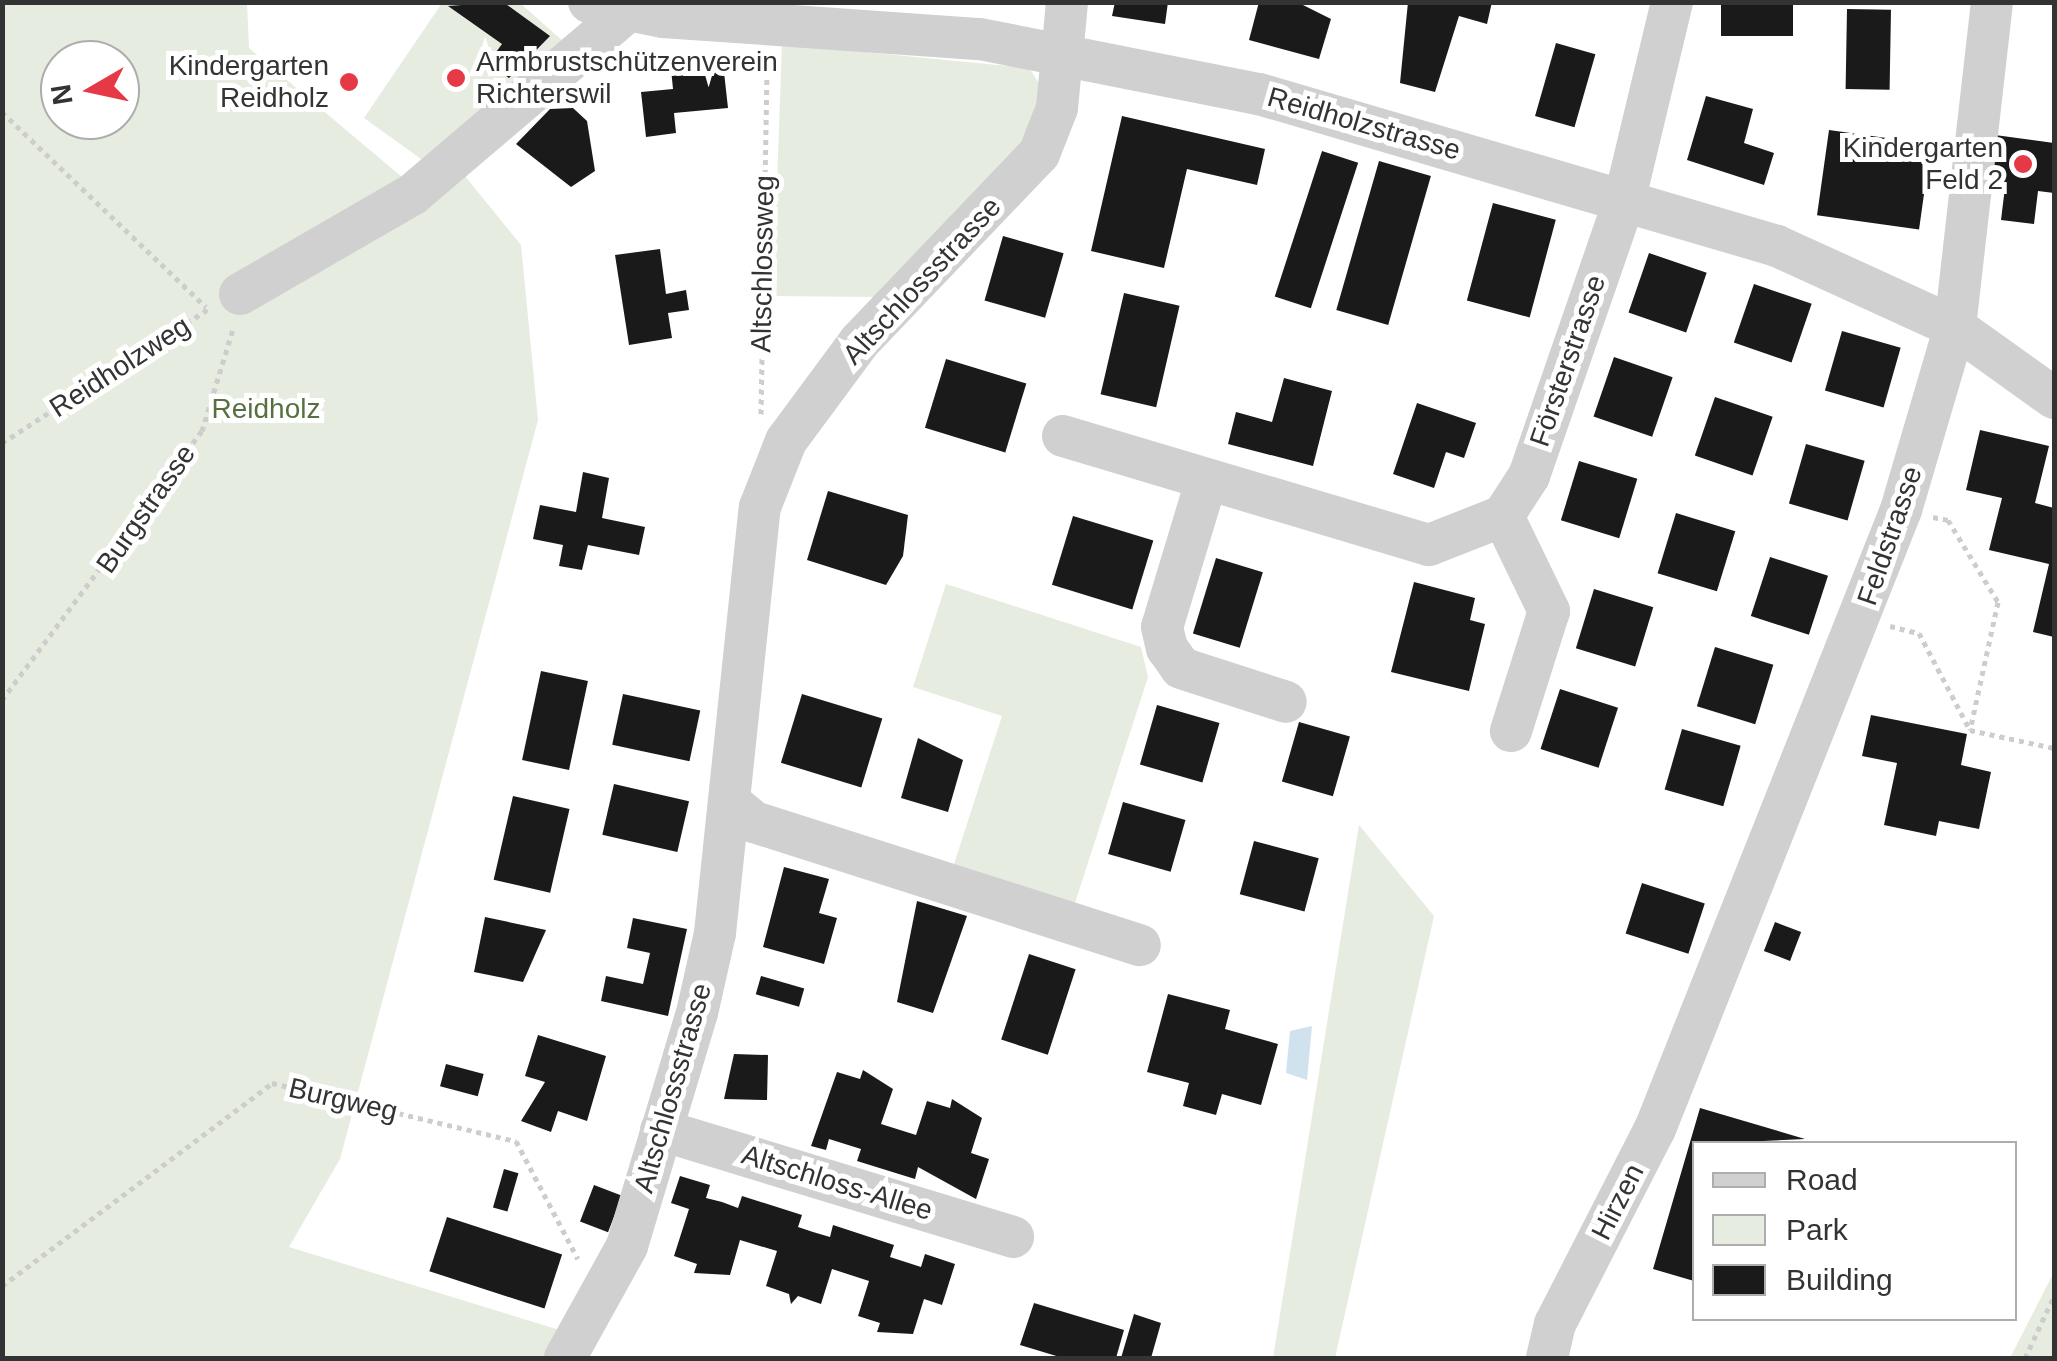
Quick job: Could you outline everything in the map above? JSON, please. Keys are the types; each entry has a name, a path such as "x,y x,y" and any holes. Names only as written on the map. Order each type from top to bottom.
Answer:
{"street":[{"name":"Altschlossstrasse","path":"565,1358 627,1246 714,934 760,507 786,442 860,341 1039,154 1057,108 1059,53 1067,2"},
{"name":"Försterstrasse","path":"1503,516 1529,476 1624,202 1672,2"},
{"name":"Feldstrasse","path":"1685,1042 1862,620 1901,510 1954,327 1992,2"},
{"name":"Reidholzstrasse","path":"224,302 413,194 608,7 769,12 1059,53 1259,94 1778,246 1954,327 2054,398"},
{"path":"1063,436 1205,484 1429,545 1503,516 1548,611 1512,732"},
{"path":"1205,484 1162,627 1167,648 1181,668 1286,702"},
{"path":"730,802 754,822 1140,945"},
{"name":"Hirzen","path":"1546,1358 1555,1324 1655,1129 1685,1042"},
{"name":"Altschloss-Allee","path":"661,1130 1013,1237"}],"path":[{"name":"Altschlossweg","path":"761,431 769,12"},
{"path":"2,112 224,302"},
{"name":"Reidholzweg","path":"2,443 224,302"},
{"name":"Burgstrasse","path":"2,700 202,430 224,302"},
{"path":"1901,510 1948,520 1998,602 1970,730"},
{"path":"1862,620 1919,633 1970,730"},
{"path":"1970,730 2054,748"},
{"name":"Burgweg","path":"2,1286 272,1084 516,1141 562,1237 605,1286"},
{"path":"2025,1358 2054,1296"}],"green space":[{"name":"Reidholz","path":"3,3 247,3 249,48 422,194 456,165 521,245 538,420 340,1159 289,1247 576,1335 565,1358 3,1358"},
{"name":"Armbrustschützenverein Richterswil","path":"442,3 520,3 565,43 428,164 364,118"},
{"path":"782,44 1029,68 1044,91 1023,156 879,297 773,296"},
{"path":"946,584 1141,647 1148,677 1075,903 954,864 1002,716 913,687"},
{"path":"1359,825 1434,916 1335,1358 1273,1358"},
{"path":"2054,1272 2054,1358 2010,1358"}],"water":[{"path":"1312,1026 1307,1080 1286,1073 1290,1031"}],"building":[{"path":"503,2 550,36 509,78 488,63 502,44 448,6"},
{"path":"1115,2 1168,2 1165,24 1112,16"},
{"path":"1259,2 1297,2 1331,19 1319,59 1249,40"},
{"path":"1408,2 1492,2 1487,24 1459,16 1435,92 1400,83"},
{"path":"1721,2 1793,2 1793,36 1721,36"},
{"path":"1847,9 1891,10 1890,90 1846,89"},
{"path":"1556,43 1595,54 1574,127 1535,116"},
{"path":"723,63 728,108 674,113 676,133 646,137 641,92 673,89 671,69"},
{"path":"1706,96 1753,109 1744,143 1774,153 1764,185 1687,160"},
{"path":"573,108 587,121 595,171 571,187 516,144 550,109"},
{"path":"1122,116 1265,149 1257,185 1187,169 1164,268 1091,251"},
{"path":"1829,130 1931,144 1919,229 1817,215"},
{"name":"Kindergarten Feld 2","path":"1995,135 2054,143 2054,193 2038,191 2034,224 2001,220 2005,187 1989,185"},
{"path":"1322,151 1358,163 1311,308 1275,297"},
{"path":"1379,161 1431,176 1388,325 1336,310"},
{"path":"1493,203 1556,220 1530,317 1467,301"},
{"path":"1003,236 1064,253 1045,318 985,300"},
{"path":"660,249 666,294 686,290 689,310 668,313 672,338 629,345 615,255"},
{"path":"1649,253 1707,273 1686,332 1628,313"},
{"path":"1754,284 1812,304 1791,362 1734,343"},
{"path":"1124,293 1180,306 1156,407 1101,394"},
{"path":"1842,331 1901,348 1884,407 1825,391"},
{"path":"1614,357 1673,377 1652,437 1593,417"},
{"path":"946,359 1026,384 1005,452 925,428"},
{"path":"1284,378 1332,391 1313,466 1228,444 1236,412 1272,422"},
{"path":"1715,397 1773,417 1752,475 1695,456"},
{"path":"1417,403 1476,423 1464,458 1446,452 1434,488 1393,474"},
{"path":"1980,430 2049,446 2035,503 2054,508 2054,637 2033,632 2049,564 1989,550 2002,498 1966,490"},
{"path":"1806,444 1865,461 1848,520 1789,504"},
{"path":"1579,461 1637,479 1619,538 1561,520"},
{"path":"583,472 609,478 602,518 645,527 639,555 588,545 582,570 559,566 563,545 533,539 540,505 576,512"},
{"path":"828,491 908,515 903,556 886,585 807,560"},
{"path":"1676,513 1735,531 1717,591 1658,573"},
{"path":"1073,516 1153,541 1132,609 1052,585"},
{"path":"1770,557 1828,576 1809,635 1751,616"},
{"path":"1216,558 1263,572 1240,648 1193,634"},
{"path":"1414,582 1475,598 1470,620 1485,624 1469,691 1391,672"},
{"path":"1594,589 1653,607 1635,666 1576,648"},
{"path":"1715,647 1773,665 1755,724 1697,706"},
{"path":"541,671 588,681 569,770 522,760"},
{"path":"1560,689 1618,708 1599,768 1541,749"},
{"path":"623,694 700,710 689,761 612,745"},
{"path":"802,694 882,719 861,787 781,763"},
{"path":"1157,705 1219,723 1202,783 1140,765"},
{"path":"1871,715 1967,734 1961,765 1991,772 1979,829 1939,821 1936,836 1884,825 1897,763 1862,756"},
{"path":"1299,722 1350,737 1333,796 1282,782"},
{"path":"1682,729 1741,746 1723,806 1665,790"},
{"path":"918,738 963,760 948,812 901,798"},
{"path":"614,784 689,801 677,852 602,835"},
{"path":"513,796 570,809 550,893 494,880"},
{"path":"1123,802 1185,820 1171,872 1108,854"},
{"path":"1254,841 1319,858 1304,911 1240,894"},
{"path":"784,867 829,879 819,913 837,918 824,964 763,947"},
{"path":"1642,883 1705,903 1688,954 1626,933"},
{"path":"917,901 967,916 933,1013 897,1002"},
{"path":"485,917 546,930 523,982 474,972"},
{"path":"633,918 687,929 668,1016 601,1001 606,976 643,984 650,953 627,948"},
{"path":"1775,922 1801,932 1790,961 1764,951"},
{"path":"1029,954 1076,969 1048,1055 1001,1040"},
{"path":"761,976 804,988 799,1007 756,994"},
{"path":"1168,994 1230,1010 1225,1029 1278,1044 1261,1105 1222,1094 1216,1115 1183,1106 1189,1083 1147,1072"},
{"path":"538,1035 606,1056 587,1121 558,1111 551,1132 521,1121 545,1082 525,1076"},
{"path":"734,1054 768,1055 767,1100 724,1099"},
{"path":"446,1064 484,1074 478,1096 440,1086"},
{"path":"863,1070 893,1089 881,1124 916,1135 927,1101 950,1108 952,1099 982,1118 971,1153 989,1159 976,1199 918,1167 915,1179 857,1161 861,1149 829,1139 826,1150 811,1146 837,1072 860,1079"},
{"path":"1700,1108 1805,1139 1692,1141 1692,1280 1653,1269"},
{"path":"504,1169 518,1173 507,1212 493,1207"},
{"path":"680,1176 710,1185 706,1198 738,1208 742,1196 802,1215 798,1227 830,1237 833,1225 894,1245 890,1257 921,1267 925,1254 955,1264 942,1305 924,1299 913,1334 877,1332 880,1323 858,1316 869,1281 832,1269 821,1304 798,1296 791,1304 789,1294 766,1286 777,1251 740,1240 730,1275 694,1273 697,1264 674,1256 689,1209 671,1203"},
{"path":"594,1185 622,1196 608,1232 580,1221"},
{"path":"447,1217 562,1254 544,1309 429,1271"},
{"path":"1034,1303 1124,1330 1116,1358 1063,1358 1020,1345"},
{"path":"1134,1314 1161,1323 1151,1358 1121,1358"}],"place":[{"name":"Armbrustschützenverein Richterswil","path":"456,78"},
{"name":"Kindergarten Reidholz","path":"349,82"},
{"name":"Kindergarten Feld 2","path":"2023,164"}]}
